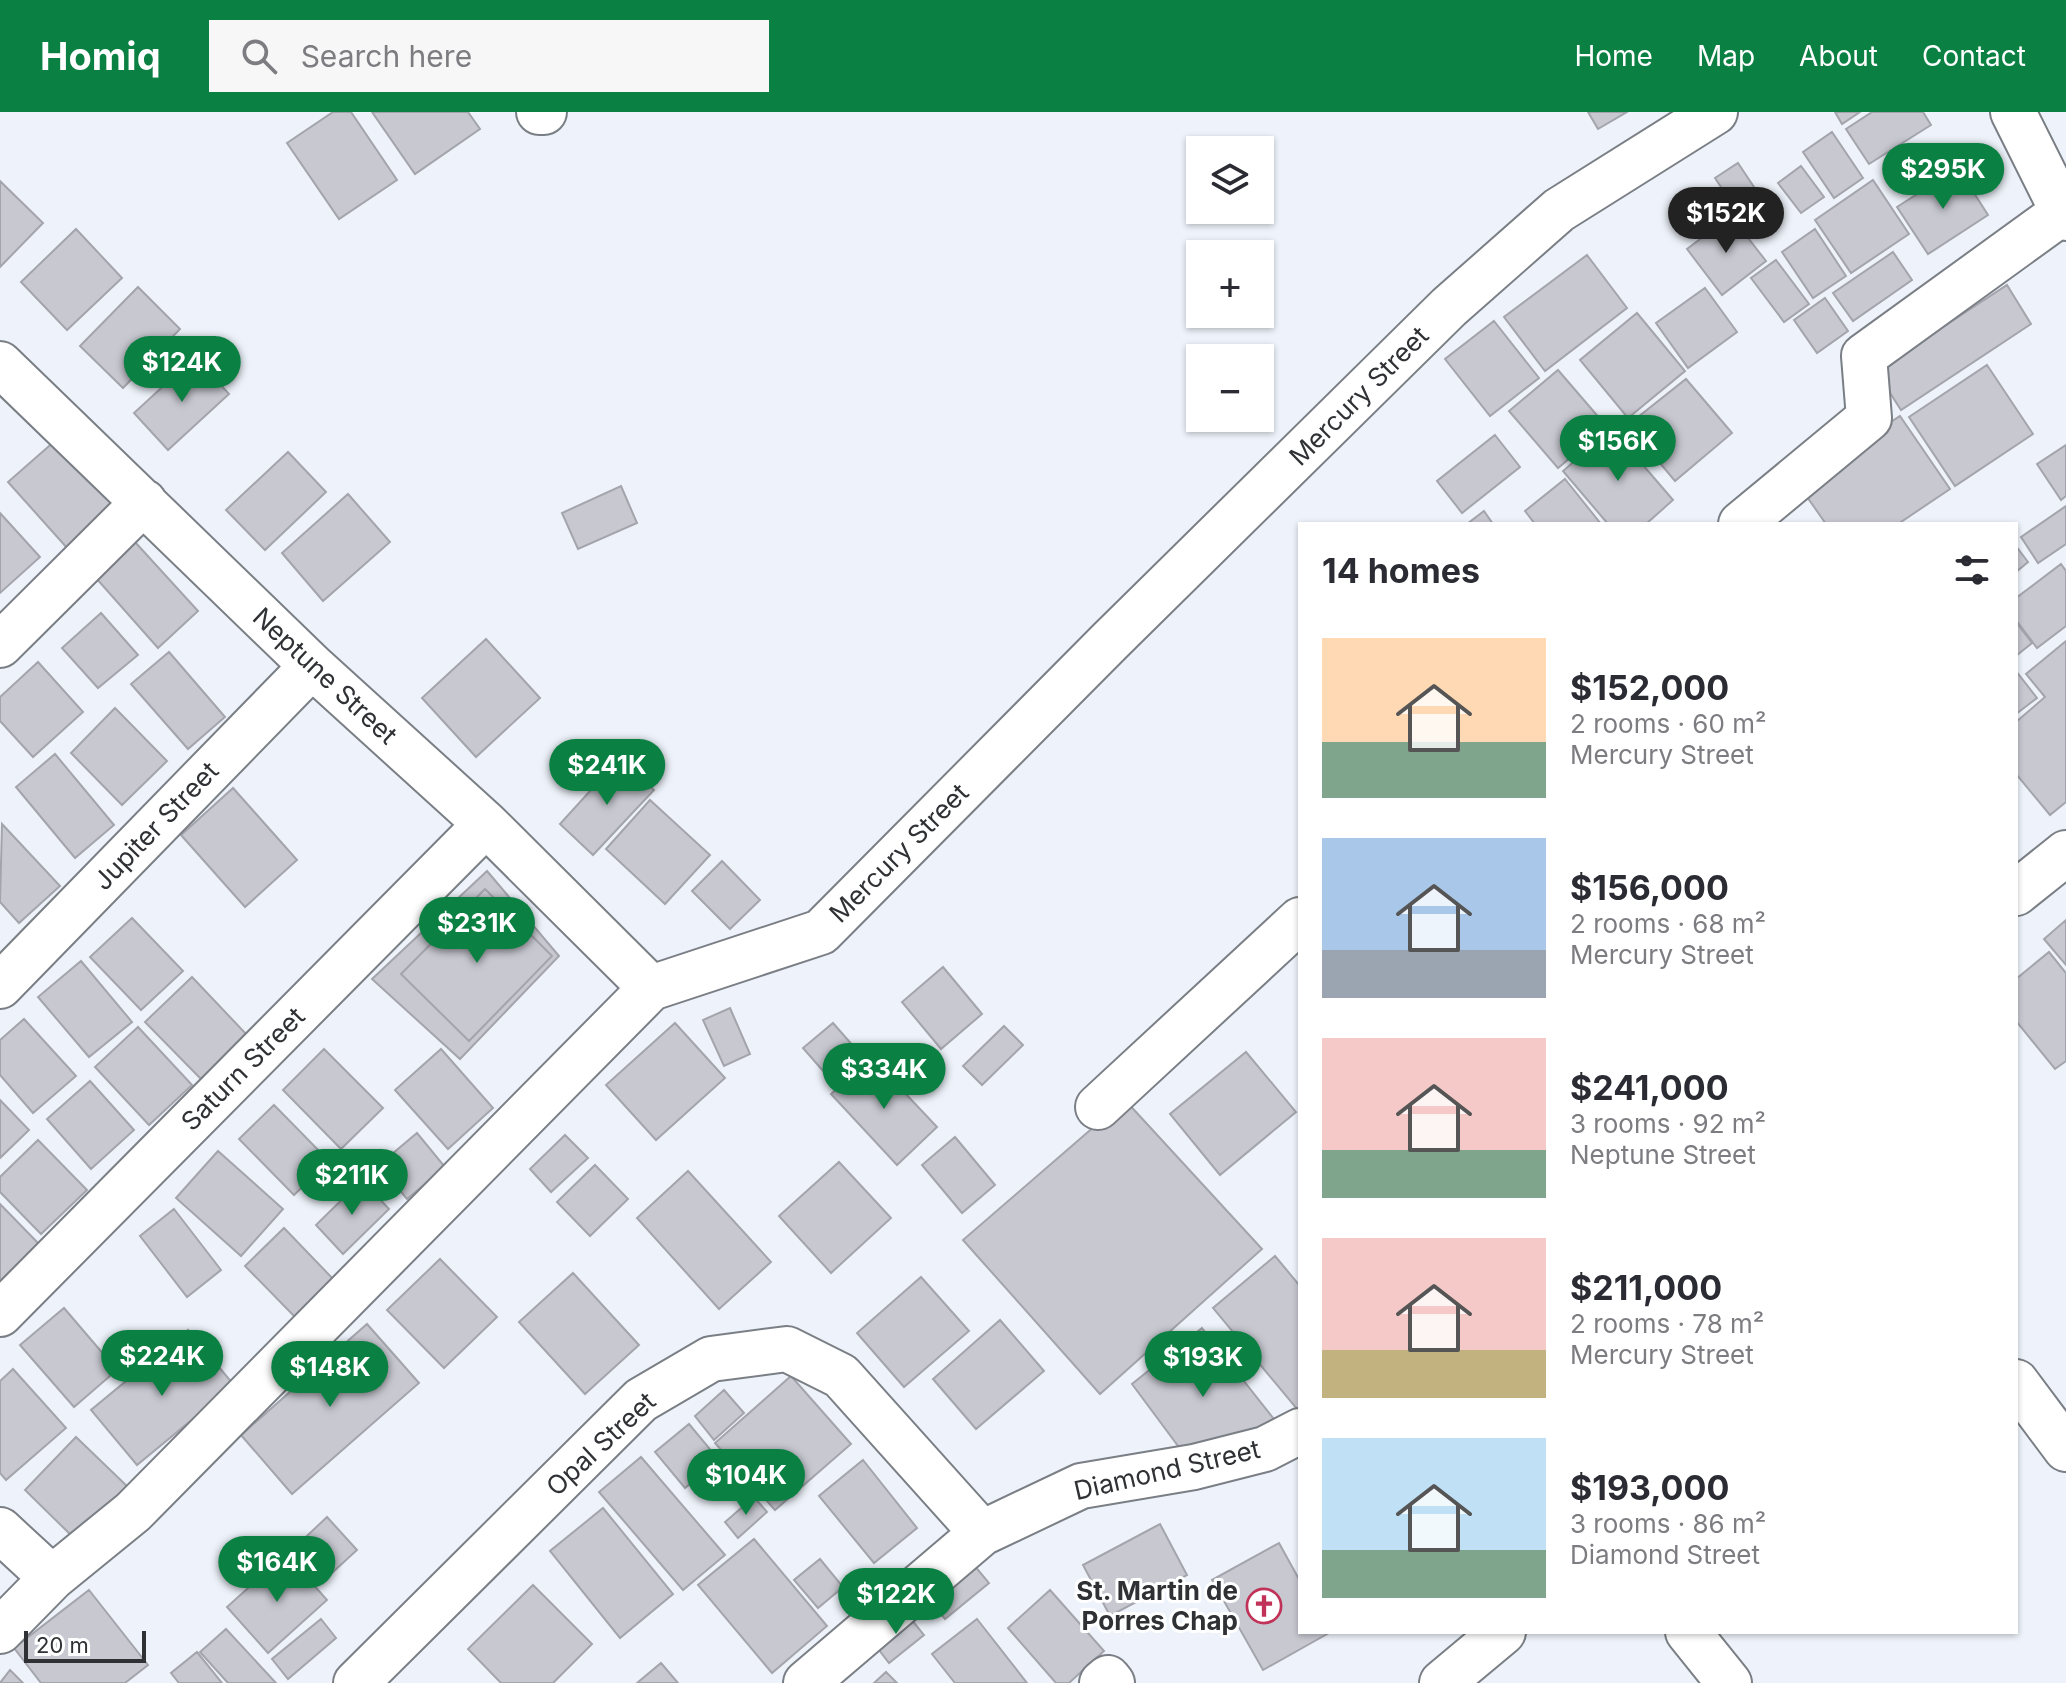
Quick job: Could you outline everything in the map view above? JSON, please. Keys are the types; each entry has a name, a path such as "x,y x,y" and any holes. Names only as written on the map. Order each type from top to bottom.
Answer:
{"street":[{"name":"Mercury Street","path":"0,1631 52,1578 133,1512 651,988 821,932 1449,307 1559,210 1715,112"},
{"path":"1743,522 1869,418 1864,356 2064,215 2013,112"},
{"name":"Neptune Street","path":"0,364 312,666 486,824 651,988"},
{"path":"0,645 144,502"},
{"name":"Jupiter Street","path":"0,986 312,666"},
{"name":"Saturn Street","path":"0,1314 486,824"},
{"path":"2018,891 2066,853"},
{"path":"1098,1107 1298,922"},
{"name":"Opal Street","path":"356,1683 641,1400 711,1359 787,1349 841,1376 982,1533"},
{"path":"2018,1385 2066,1449"},
{"name":"Diamond Street","path":"806,1683 982,1533 1081,1486 1194,1467 1265,1449 1298,1432"},
{"path":"0,1530 52,1578"},
{"path":"1442,1683 1501,1634"},
{"path":"1690,1634 1729,1683"},
{"path":"1102,1683 1108,1678 1112,1683"}],"building":[{"path":"333,112 351,112 397,180 339,219 287,143"},
{"path":"372,112 468,112 480,129 415,174"},
{"path":"1588,112 1627,112 1598,129"},
{"path":"1835,112 1860,112 1842,124"},
{"path":"1872,112 1923,112 1931,125 1869,164 1846,129"},
{"path":"1832,132 1863,178 1834,198 1803,152"},
{"path":"1738,163 1776,220 1753,235 1715,178"},
{"path":"1801,166 1824,197 1801,213 1778,183"},
{"path":"1958,168 1988,215 1928,254 1897,207"},
{"path":"1873,180 1909,234 1851,273 1815,220"},
{"path":"0,181 43,223 0,267"},
{"path":"1731,216 1766,261 1722,295 1687,249"},
{"path":"76,229 122,278 67,330 21,282"},
{"path":"1815,229 1846,276 1813,298 1782,252"},
{"path":"1893,252 1912,280 1853,321 1833,293"},
{"path":"1587,255 1627,308 1545,371 1504,317"},
{"path":"1776,260 1809,304 1784,322 1751,278"},
{"path":"2007,285 2031,324 1901,410 1876,371"},
{"path":"138,287 180,329 123,388 80,346"},
{"path":"1705,288 1737,332 1688,368 1656,323"},
{"path":"1825,298 1848,331 1817,353 1794,320"},
{"path":"1637,313 1685,371 1628,418 1580,360"},
{"path":"1494,321 1539,378 1490,416 1445,359"},
{"path":"195,357 229,394 168,450 134,413"},
{"path":"1987,365 2033,434 1955,486 1909,417"},
{"path":"1558,370 1607,427 1558,468 1509,411"},
{"path":"1686,379 1732,433 1675,481 1628,425"},
{"path":"1900,416 1950,489 1901,522 1825,522 1798,484"},
{"path":"1612,429 1673,500 1648,522 1606,522 1563,471"},
{"path":"1495,435 1520,467 1462,513 1437,481"},
{"path":"56,440 115,506 68,549 8,482"},
{"path":"2066,445 2066,496 2061,500 2037,464"},
{"path":"288,452 326,492 265,550 226,510"},
{"path":"1565,479 1599,522 1533,522 1525,511"},
{"path":"621,486 637,523 578,549 562,513"},
{"path":"348,494 390,542 323,601 282,553"},
{"path":"2066,506 2066,544 2038,563 2021,537"},
{"path":"1484,511 1492,522 1470,522"},
{"path":"0,513 40,557 0,593"},
{"path":"135,542 198,611 158,648 96,578"},
{"path":"2018,549 2028,562 2018,570"},
{"path":"2061,564 2066,571 2066,626 2037,648 2018,623 2018,596"},
{"path":"101,613 138,655 98,688 62,648"},
{"path":"2018,625 2032,643 2018,654"},
{"path":"486,639 540,698 476,757 422,698"},
{"path":"2066,641 2066,802 2050,815 2018,776 2018,720 2045,697 2026,674"},
{"path":"169,652 225,717 188,749 131,684"},
{"path":"38,662 83,712 33,757 0,721 0,697"},
{"path":"2018,674 2037,698 2018,712"},
{"path":"115,708 167,761 122,805 71,753"},
{"path":"55,754 114,825 75,858 16,787"},
{"path":"620,758 654,790 593,855 560,824"},
{"path":"233,788 297,860 245,907 181,835"},
{"path":"650,800 710,855 665,904 606,849"},
{"path":"2,824 60,886 19,923 0,902"},
{"path":"722,861 760,900 730,929 692,891"},
{"path":"487,871 559,956 460,1059 372,979"},
{"path":"485,889 552,956 469,1041 401,974"},
{"path":"132,918 183,971 141,1010 90,957"},
{"path":"2066,920 2066,965 2044,939"},
{"path":"2049,952 2066,973 2066,1061 2055,1069 2018,1023 2018,977"},
{"path":"81,961 132,1022 89,1057 38,997"},
{"path":"943,967 982,1014 941,1049 902,1002"},
{"path":"192,977 247,1035 201,1079 145,1022"},
{"path":"730,1008 750,1054 724,1066 703,1020"},
{"path":"24,1019 76,1076 33,1113 0,1075 0,1040"},
{"path":"675,1023 725,1078 656,1140 606,1085"},
{"path":"833,1023 861,1055 831,1080 803,1048"},
{"path":"1004,1026 1023,1045 982,1085 963,1066"},
{"path":"138,1027 192,1085 149,1125 95,1067"},
{"path":"324,1049 383,1108 341,1149 283,1090"},
{"path":"441,1049 493,1108 448,1149 395,1090"},
{"path":"1246,1052 1296,1112 1220,1175 1170,1114"},
{"path":"871,1057 937,1127 897,1165 831,1094"},
{"path":"90,1081 134,1130 91,1169 47,1119"},
{"path":"0,1100 29,1130 0,1158"},
{"path":"1125,1100 1262,1249 1100,1394 963,1240"},
{"path":"274,1105 329,1161 294,1195 239,1139"},
{"path":"417,1133 445,1167 407,1199 379,1165"},
{"path":"565,1135 588,1158 551,1192 530,1169"},
{"path":"955,1137 995,1185 962,1213 922,1165"},
{"path":"38,1140 87,1190 41,1234 0,1192 0,1177"},
{"path":"218,1151 283,1209 241,1256 176,1198"},
{"path":"839,1162 891,1218 831,1273 779,1216"},
{"path":"595,1165 628,1199 590,1236 557,1202"},
{"path":"688,1171 771,1262 719,1309 637,1218"},
{"path":"362,1180 389,1209 343,1254 316,1225"},
{"path":"0,1204 39,1244 0,1281"},
{"path":"174,1209 221,1270 187,1297 140,1236"},
{"path":"284,1228 336,1282 297,1319 245,1266"},
{"path":"1275,1256 1298,1284 1298,1408 1297,1409 1213,1308"},
{"path":"440,1259 497,1317 444,1368 387,1310"},
{"path":"573,1273 639,1345 585,1394 519,1322"},
{"path":"921,1277 969,1331 904,1387 857,1333"},
{"path":"64,1308 117,1370 74,1407 20,1345"},
{"path":"1000,1320 1044,1371 976,1429 933,1379"},
{"path":"367,1324 419,1383 292,1494 241,1435"},
{"path":"1202,1328 1281,1428 1187,1458 1132,1384"},
{"path":"188,1330 234,1385 137,1465 91,1410"},
{"path":"13,1369 66,1428 6,1480 0,1473 0,1381"},
{"path":"791,1376 851,1444 775,1510 715,1443"},
{"path":"724,1390 744,1413 714,1440 695,1416"},
{"path":"689,1424 719,1460 685,1488 655,1452"},
{"path":"76,1437 130,1489 77,1541 25,1490"},
{"path":"641,1457 725,1555 683,1590 599,1492"},
{"path":"863,1460 917,1528 874,1563 819,1496"},
{"path":"754,1497 767,1512 738,1538 725,1522"},
{"path":"603,1508 673,1594 620,1638 550,1551"},
{"path":"327,1517 357,1550 322,1582 292,1550"},
{"path":"1160,1524 1187,1575 1110,1616 1083,1565"},
{"path":"754,1539 827,1626 772,1673 698,1585"},
{"name":"St. Martin de Porres Chap","path":"1279,1543 1298,1577 1298,1634 1327,1634 1263,1670 1212,1580"},
{"path":"286,1554 327,1600 268,1653 227,1607"},
{"path":"820,1559 843,1587 818,1608 794,1580"},
{"path":"969,1559 989,1583 945,1619 925,1595"},
{"path":"533,1585 592,1644 553,1683 501,1683 468,1649"},
{"path":"89,1590 148,1665 125,1683 41,1683 14,1648"},
{"path":"1050,1590 1104,1651 1069,1683 1056,1683 1008,1628"},
{"path":"903,1609 924,1635 889,1663 869,1637"},
{"path":"321,1619 336,1638 288,1679 272,1659"},
{"path":"977,1619 1027,1683 955,1683 932,1654"},
{"path":"226,1629 276,1683 228,1683 200,1652"},
{"path":"197,1652 222,1683 179,1683 171,1673"},
{"path":"661,1663 678,1683 637,1683"},
{"path":"10,1670 23,1683 0,1683"},
{"path":"886,1672 897,1683 874,1683"}],"place":[{"name":"St. Martin de Porres Chap","path":"1264,1606"}]}
